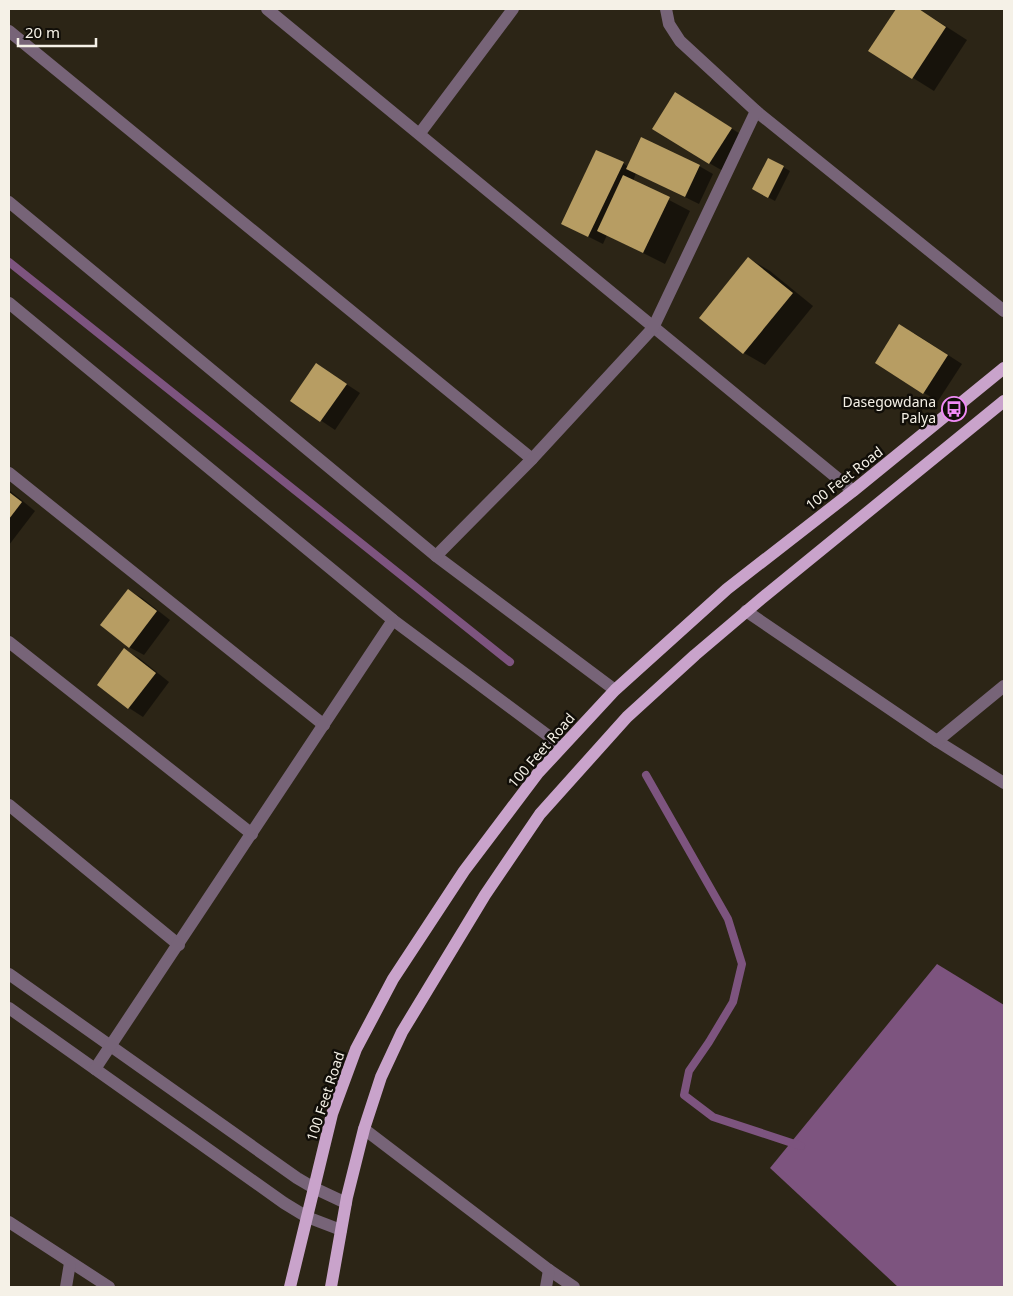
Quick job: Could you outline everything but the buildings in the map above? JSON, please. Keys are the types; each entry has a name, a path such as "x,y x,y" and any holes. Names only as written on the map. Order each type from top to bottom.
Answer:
{"main road":[{"name":"100 Feet Road","path":"290,1287 332,1114 356,1050 393,979 464,871 538,773 615,690 727,588 853,491 1004,368"},
{"path":"330,1287 346,1203 364,1129 381,1077 402,1032 485,895 540,814 627,717 694,655 1004,401"}],"street":[{"path":"266,9 420,133 653,328 853,491"},
{"path":"420,133 513,9"},
{"path":"666,9 669,24 680,41 756,111 1004,311"},
{"path":"9,31 532,460"},
{"path":"436,556 532,460 653,328 756,111"},
{"path":"9,202 436,556 615,690"},
{"path":"9,303 393,620 562,746"},
{"path":"9,473 324,725"},
{"path":"746,611 937,741 1004,783"},
{"path":"95,1069 393,620"},
{"path":"9,642 252,834"},
{"path":"937,741 1004,686"},
{"path":"9,805 179,945"},
{"path":"9,974 297,1178 346,1203"},
{"path":"9,1008 284,1203 307,1217 341,1230"},
{"path":"364,1129 574,1287"},
{"path":"9,1222 109,1287"},
{"path":"66,1287 70,1263"},
{"path":"546,1287 549,1270"}],"shaded area":[{"path":"937,964 1004,1005 1004,1287 898,1287 770,1168"}],"waterway":[{"path":"9,262 510,662"},
{"path":"646,775 728,919 742,964 733,1002 689,1071 684,1095 713,1117 801,1146"}],"place":[{"name":"Dasegowdana Palya","path":"954,409"}]}
